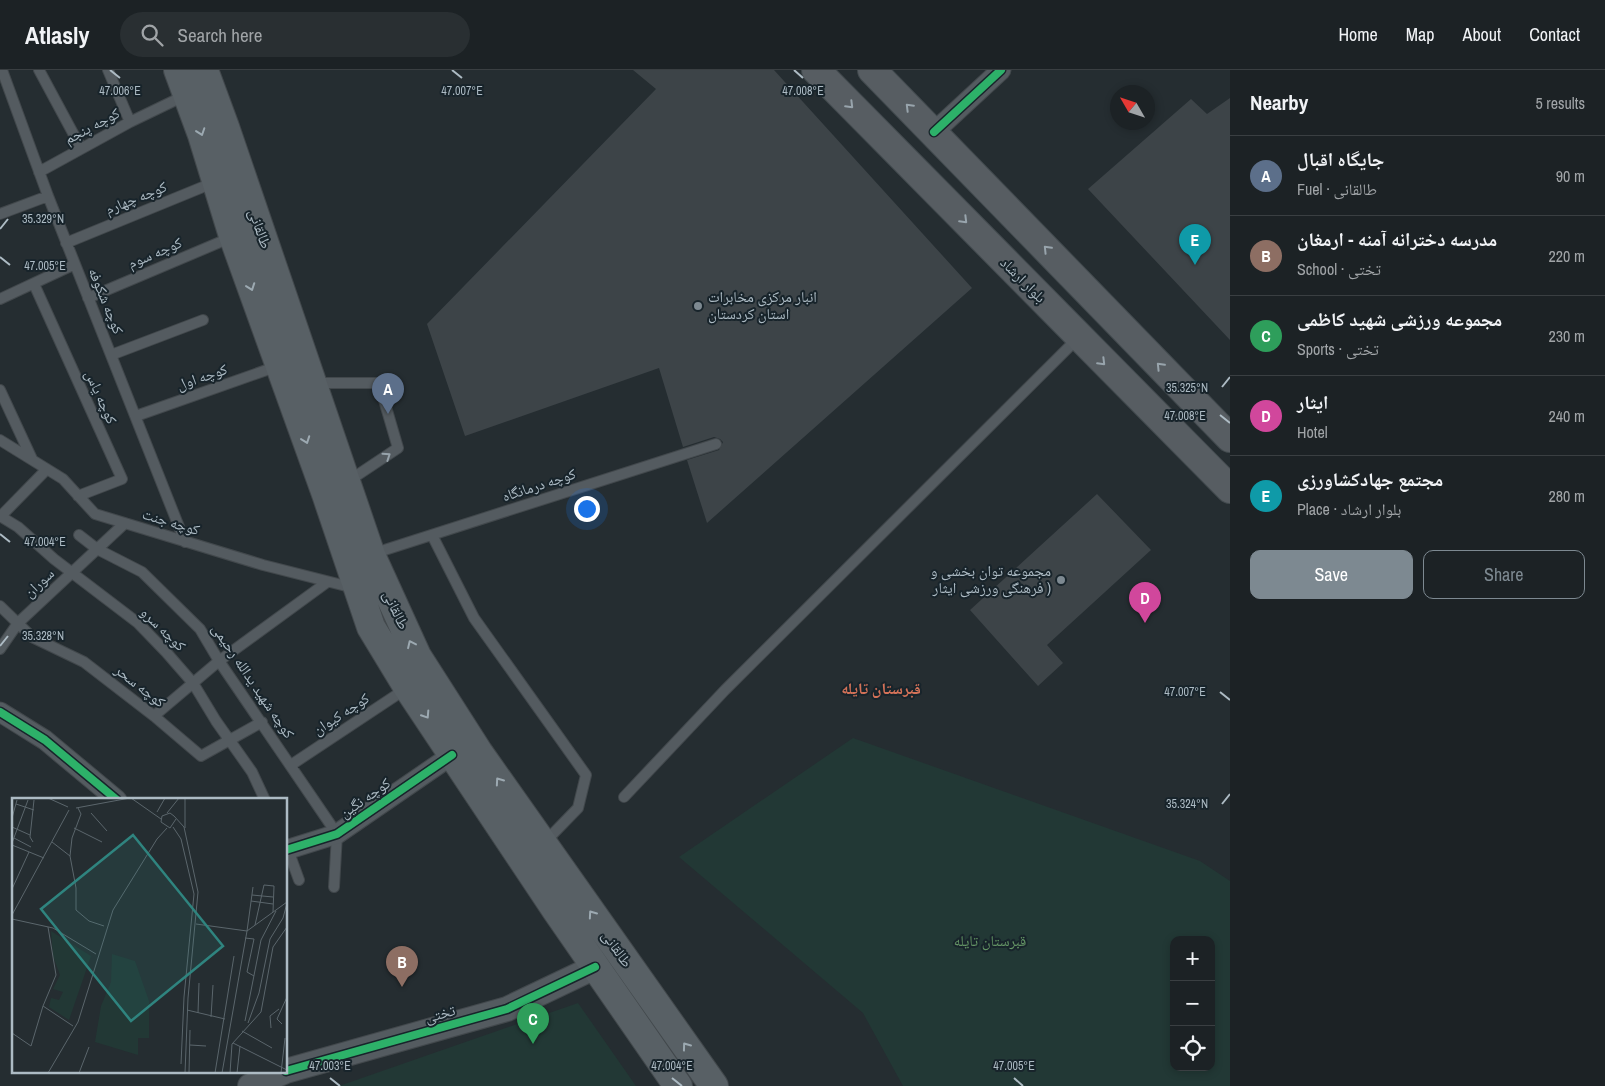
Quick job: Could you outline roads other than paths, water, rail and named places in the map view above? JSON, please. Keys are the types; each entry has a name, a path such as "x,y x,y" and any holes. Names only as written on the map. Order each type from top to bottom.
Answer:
{"main road":[{"name":"بلوار ارشاد","path":"816,70 1060,317 1078,338 1230,489"},
{"path":"872,70 1230,438"},
{"name":"طالقانی","path":"190,76 216,181 233,236 278,366 326,494 356,589 371,627 452,755 678,1086"},
{"name":"طالقانی","path":"190,76 312,383 371,555 417,656 479,753 714,1086"},
{"path":"1060,317 1088,292"},
{"path":"595,967 617,950"}],"street":[{"path":"934,132 1001,70"},
{"path":"0,712 45,740 116,798"},
{"name":"کوچه نگین","path":"288,849 337,834 452,755"},
{"name":"تختی","path":"288,1071 507,1009 595,967"},
{"name":"تختی","path":"250,1086 280,1074"}],"lane":[{"name":"کوچه شکوفه","path":"2,70 66,243 185,542"},
{"path":"39,70 81,148"},
{"path":"108,70 130,122"},
{"name":"کوچه پنجم","path":"39,172 130,122 190,76"},
{"name":"کوچه چهارم","path":"66,243 216,181"},
{"path":"0,214 48,196"},
{"name":"کوچه سوم","path":"88,298 233,236"},
{"path":"0,299 75,264"},
{"name":"کوچه یاس","path":"34,284 122,478 78,496"},
{"path":"111,355 204,320"},
{"path":"624,797 725,690 1078,338"},
{"name":"کوچه اول","path":"136,416 278,366"},
{"path":"312,383 379,383 398,448 346,483"},
{"path":"0,390 33,460"},
{"name":"کوچه جنت","path":"0,440 63,479 95,514 326,583 356,589"},
{"name":"کوچه درمانگاه","path":"371,555 716,444"},
{"path":"0,516 47,470"},
{"name":"کوچه سرو","path":"0,516 18,527 72,574 138,623 193,683 252,772 264,798"},
{"name":"سوران","path":"0,649 18,624 125,523"},
{"name":"کوچه شهید یدالله رحیمی","path":"79,535 97,549 142,572 200,629 219,661 337,834"},
{"path":"432,535 474,618 586,775 578,808 543,844"},
{"path":"154,716 219,661 326,583"},
{"name":"کوچه سحر","path":"0,606 32,636 84,662 154,716 200,756 262,722"},
{"name":"کوچه کیوان","path":"291,765 408,688"},
{"path":"334,887 337,834"},
{"path":"288,852 299,880"}],"place":[{"name":"مجتمع جهادکشاورزی","path":"1195,265"},
{"name":"انبار مرکزی مخابرات استان کردستان","path":"698,306"},
{"name":"جایگاه اقبال","path":"388,414"},
{"name":"مجموعه توان بخشی و فرهنگی ورزشی ایثار )","path":"1061,580"},
{"name":"ایثار","path":"1145,623"},
{"name":"مدرسه دخترانه آمنه - ارمغان","path":"402,987"},
{"name":"مجموعه ورزشی شهید کاظمی","path":"533,1044"}],"district":[{"name":"قبرستان تایله","path":"881,688"}]}
